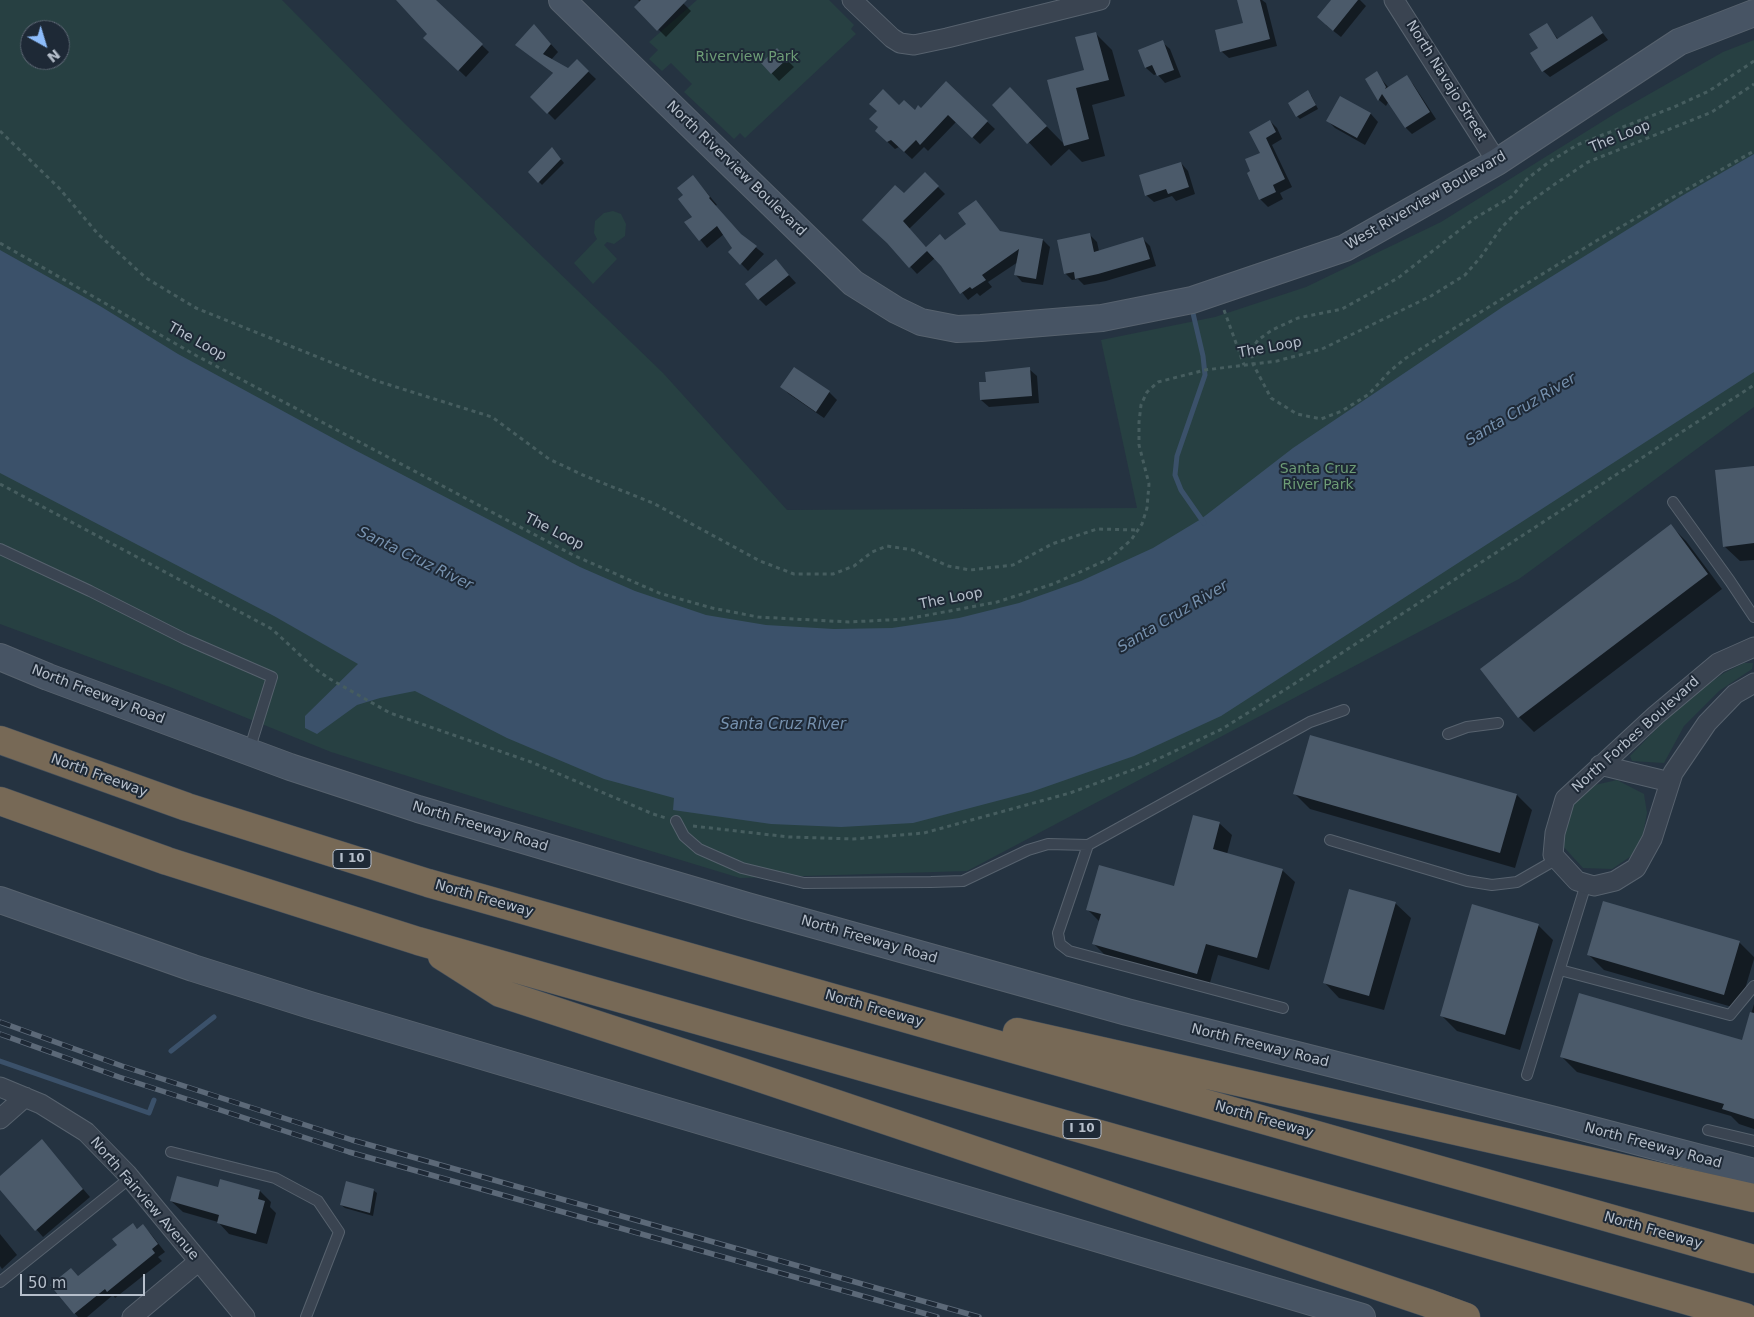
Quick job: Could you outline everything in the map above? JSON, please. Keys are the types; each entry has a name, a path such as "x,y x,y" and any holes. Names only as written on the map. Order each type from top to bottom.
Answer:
{"highway":[{"name":"North Freeway","path":"0,740 187,807 428,883 1754,1259"},
{"name":"I 10","path":"0,802 167,861 418,940 1746,1317"},
{"path":"418,940 500,993 780,1084 1466,1317"},
{"path":"708,962 1754,1198"}],"main road":[{"name":"North Riverview Boulevard","path":"562,0 853,283 896,310 921,322"},
{"name":"West Riverview Boulevard","path":"921,322 957,329 1102,318 1192,300 1345,248 1497,162 1678,42 1754,13"},
{"name":"North Freeway Road","path":"0,657 66,684 248,752 418,809 785,917 1127,1012 1754,1172"},
{"path":"0,900 193,968 310,1005 1362,1317"}],"street":[{"path":"852,0 882,29 900,43 914,45 1100,0"},
{"name":"North Navajo Street","path":"1394,0 1497,162"},
{"name":"North Forbes Boulevard","path":"1557,859 1553,854 1555,833 1565,799 1600,765 1718,663 1754,647"},
{"path":"1557,859 1577,881 1594,886 1615,881 1636,868 1652,839 1673,772 1707,723 1735,694 1754,684"},
{"path":"1600,765 1670,782"},
{"name":"North Fairview Avenue","path":"0,1087 41,1104 86,1132 130,1178 245,1317"},
{"path":"0,1119 25,1097"},
{"path":"132,1317 198,1261"}],"lane":[{"path":"1673,502 1754,617"},
{"path":"0,548 185,639 272,678 248,752"},
{"path":"676,821 684,836 699,849 742,868 804,883 964,881 1028,850 1048,844 1088,844 1310,722 1344,710"},
{"path":"1448,734 1467,728 1498,723"},
{"path":"1330,840 1467,881 1492,885 1517,882 1557,859"},
{"path":"1088,844 1058,933 1060,944 1069,951 1282,1008"},
{"path":"1528,1075 1586,884"},
{"path":"1560,970 1730,1015 1754,986"},
{"path":"1708,1130 1754,1141"},
{"path":"170,1152 275,1178 318,1201 339,1232 306,1317"},
{"path":"0,1282 130,1178"}],"path":[{"path":"1754,61 1709,91 1578,146 1549,162 1527,179 1510,197 1476,218 1398,278 1342,309 1298,318 1272,330 1258,340 1251,350 1252,364 1271,398 1297,414 1321,419 1342,411 1368,394 1390,371 1406,358 1596,241 1754,151"},
{"name":"The Loop","path":"0,243 197,356 573,555 659,592 712,608 758,617 849,622 907,619 997,602 1053,584 1109,559 1131,540 1142,524 1147,508 1148,484 1139,445 1139,422 1147,392 1158,382 1188,374 1277,361 1322,350 1431,296 1465,275 1480,258 1501,228 1520,209 1554,184 1588,162 1712,112 1754,84"},
{"path":"0,130 59,188 98,234 146,278 196,308 377,381 492,417 549,459 585,476 653,503 760,561 794,574 833,574 854,566 872,552 887,546 913,550 948,566 970,570 1013,565 1052,544 1098,529 1138,530"},
{"path":"1216,291 1244,365"},
{"path":"0,484 272,629 314,668 330,680 390,713 530,762 653,814 693,826 788,837 853,839 924,833 1070,793 1143,766 1222,729 1754,385"}],"green space":[{"name":"Santa Cruz River Park","path":"0,0 282,0 405,124 663,373 787,510 1137,508 1101,340 1215,317 1306,287 1441,222 1616,113 1723,52 1754,40 1754,407 1519,579 967,871 740,878 331,752 170,687 0,624"},
{"name":"Riverview Park","path":"697,0 829,0 854,25 851,29 856,34 745,138 740,133 734,139 684,92 692,84 671,63 662,71 649,59 658,50 649,42"},
{"path":"613,211 621,214 626,224 625,236 614,244 607,242 604,245 617,259 593,284 574,263 597,239 594,233 595,221 604,213"},
{"path":"1744,663 1753,663 1752,669 1719,691 1684,726 1664,763 1632,761 1630,756 1684,701 1724,673"},
{"path":"1617,780 1644,794 1647,813 1640,850 1612,869 1583,868 1561,844 1570,808 1586,787"}],"water":[{"name":"Santa Cruz River","path":"1754,154 1754,372 1221,716 1134,756 1031,792 913,823 841,827 771,824 673,810 674,798 604,779 507,738 415,691 357,705 317,734 305,728 305,716 358,664 274,616 0,473 0,250 100,306 178,354 351,448 580,567 635,591 706,615 766,625 834,629 892,628 959,618 1019,603 1081,581 1153,548 1201,519 1293,448 1504,306 1680,197"}],"building":[{"path":"396,0 436,0 483,44 458,71 423,38 427,34"},
{"path":"641,0 687,0 657,31 634,7"},
{"path":"1237,0 1260,0 1270,39 1220,52 1215,30 1243,23"},
{"path":"1331,0 1358,0 1333,31 1317,17"},
{"path":"1592,16 1603,33 1542,72 1530,53 1538,48 1529,34 1547,23 1557,39"},
{"path":"534,24 551,44 543,54 568,68 577,59 589,71 547,114 530,97 553,73 515,45"},
{"path":"1096,32 1109,80 1076,88 1089,139 1064,146 1047,80 1084,70 1075,37"},
{"path":"1163,40 1174,70 1157,76 1152,65 1145,68 1138,50"},
{"path":"777,48 787,59 771,74 761,63"},
{"path":"1377,71 1386,87 1385,89 1407,75 1430,112 1405,128 1382,94 1378,101 1365,79"},
{"path":"946,81 988,121 972,138 948,115 920,145 916,140 904,152 891,140 887,142 875,131 878,127 869,119 877,111 869,104 883,89 899,105 904,100 915,110 918,105 921,108"},
{"path":"1010,87 1047,126 1027,144 992,105"},
{"path":"1308,90 1316,105 1296,117 1288,103"},
{"path":"1340,96 1371,113 1357,138 1326,121"},
{"path":"1270,120 1276,132 1266,138 1285,179 1273,185 1276,192 1259,200 1247,173 1250,171 1245,159 1260,153 1249,132"},
{"path":"552,147 561,159 538,183 528,172"},
{"path":"1181,162 1189,187 1168,194 1166,189 1145,196 1139,175"},
{"path":"925,172 939,186 903,221 926,247 940,234 945,240 966,224 958,213 976,200 1000,231 1043,239 1036,279 1014,275 1019,249 982,275 986,280 960,294 941,266 927,251 909,268 887,243 862,220 895,185 904,193"},
{"path":"693,175 709,198 741,234 757,246 740,265 728,252 732,248 717,226 699,241 684,222 692,217 678,199 683,195 677,188"},
{"path":"1090,233 1094,252 1143,237 1150,259 1075,279 1074,272 1064,274 1057,240"},
{"path":"776,259 789,275 758,300 745,284"},
{"path":"794,367 830,391 816,412 780,387"},
{"path":"1030,367 1032,396 980,400 979,382 986,382 985,372"},
{"path":"1754,466 1754,543 1723,547 1715,470"},
{"path":"1671,524 1708,574 1518,718 1480,669"},
{"path":"1310,735 1517,794 1500,853 1293,794"},
{"path":"1193,815 1220,822 1213,849 1283,869 1257,958 1206,944 1197,974 1092,944 1101,914 1086,910 1099,865 1174,886"},
{"path":"1349,889 1396,902 1369,996 1323,983"},
{"path":"1603,901 1740,941 1724,995 1587,955"},
{"path":"1472,904 1539,924 1505,1035 1440,1016"},
{"path":"1579,993 1742,1040 1750,1012 1754,1013 1754,1119 1722,1109 1724,1104 1560,1057"},
{"path":"42,1139 83,1189 35,1231 0,1190 0,1176"},
{"path":"177,1176 218,1187 220,1179 260,1190 258,1199 265,1201 256,1234 217,1223 219,1215 170,1201"},
{"path":"346,1181 374,1189 370,1213 340,1205"},
{"path":"133,1223 137,1229 143,1224 158,1244 152,1249 155,1253 107,1292 105,1289 74,1314 50,1285 71,1268 78,1276 117,1245 112,1239"}],"waterway":[{"path":"1192,309 1203,356 1205,375 1177,456 1175,475 1181,490 1204,523"},
{"path":"171,1051 214,1017"},
{"path":"0,1061 149,1113 154,1100"}],"railway":[{"path":"0,1022 122,1066 352,1140 979,1317"},
{"path":"0,1034 119,1077 349,1152 937,1317"}]}
